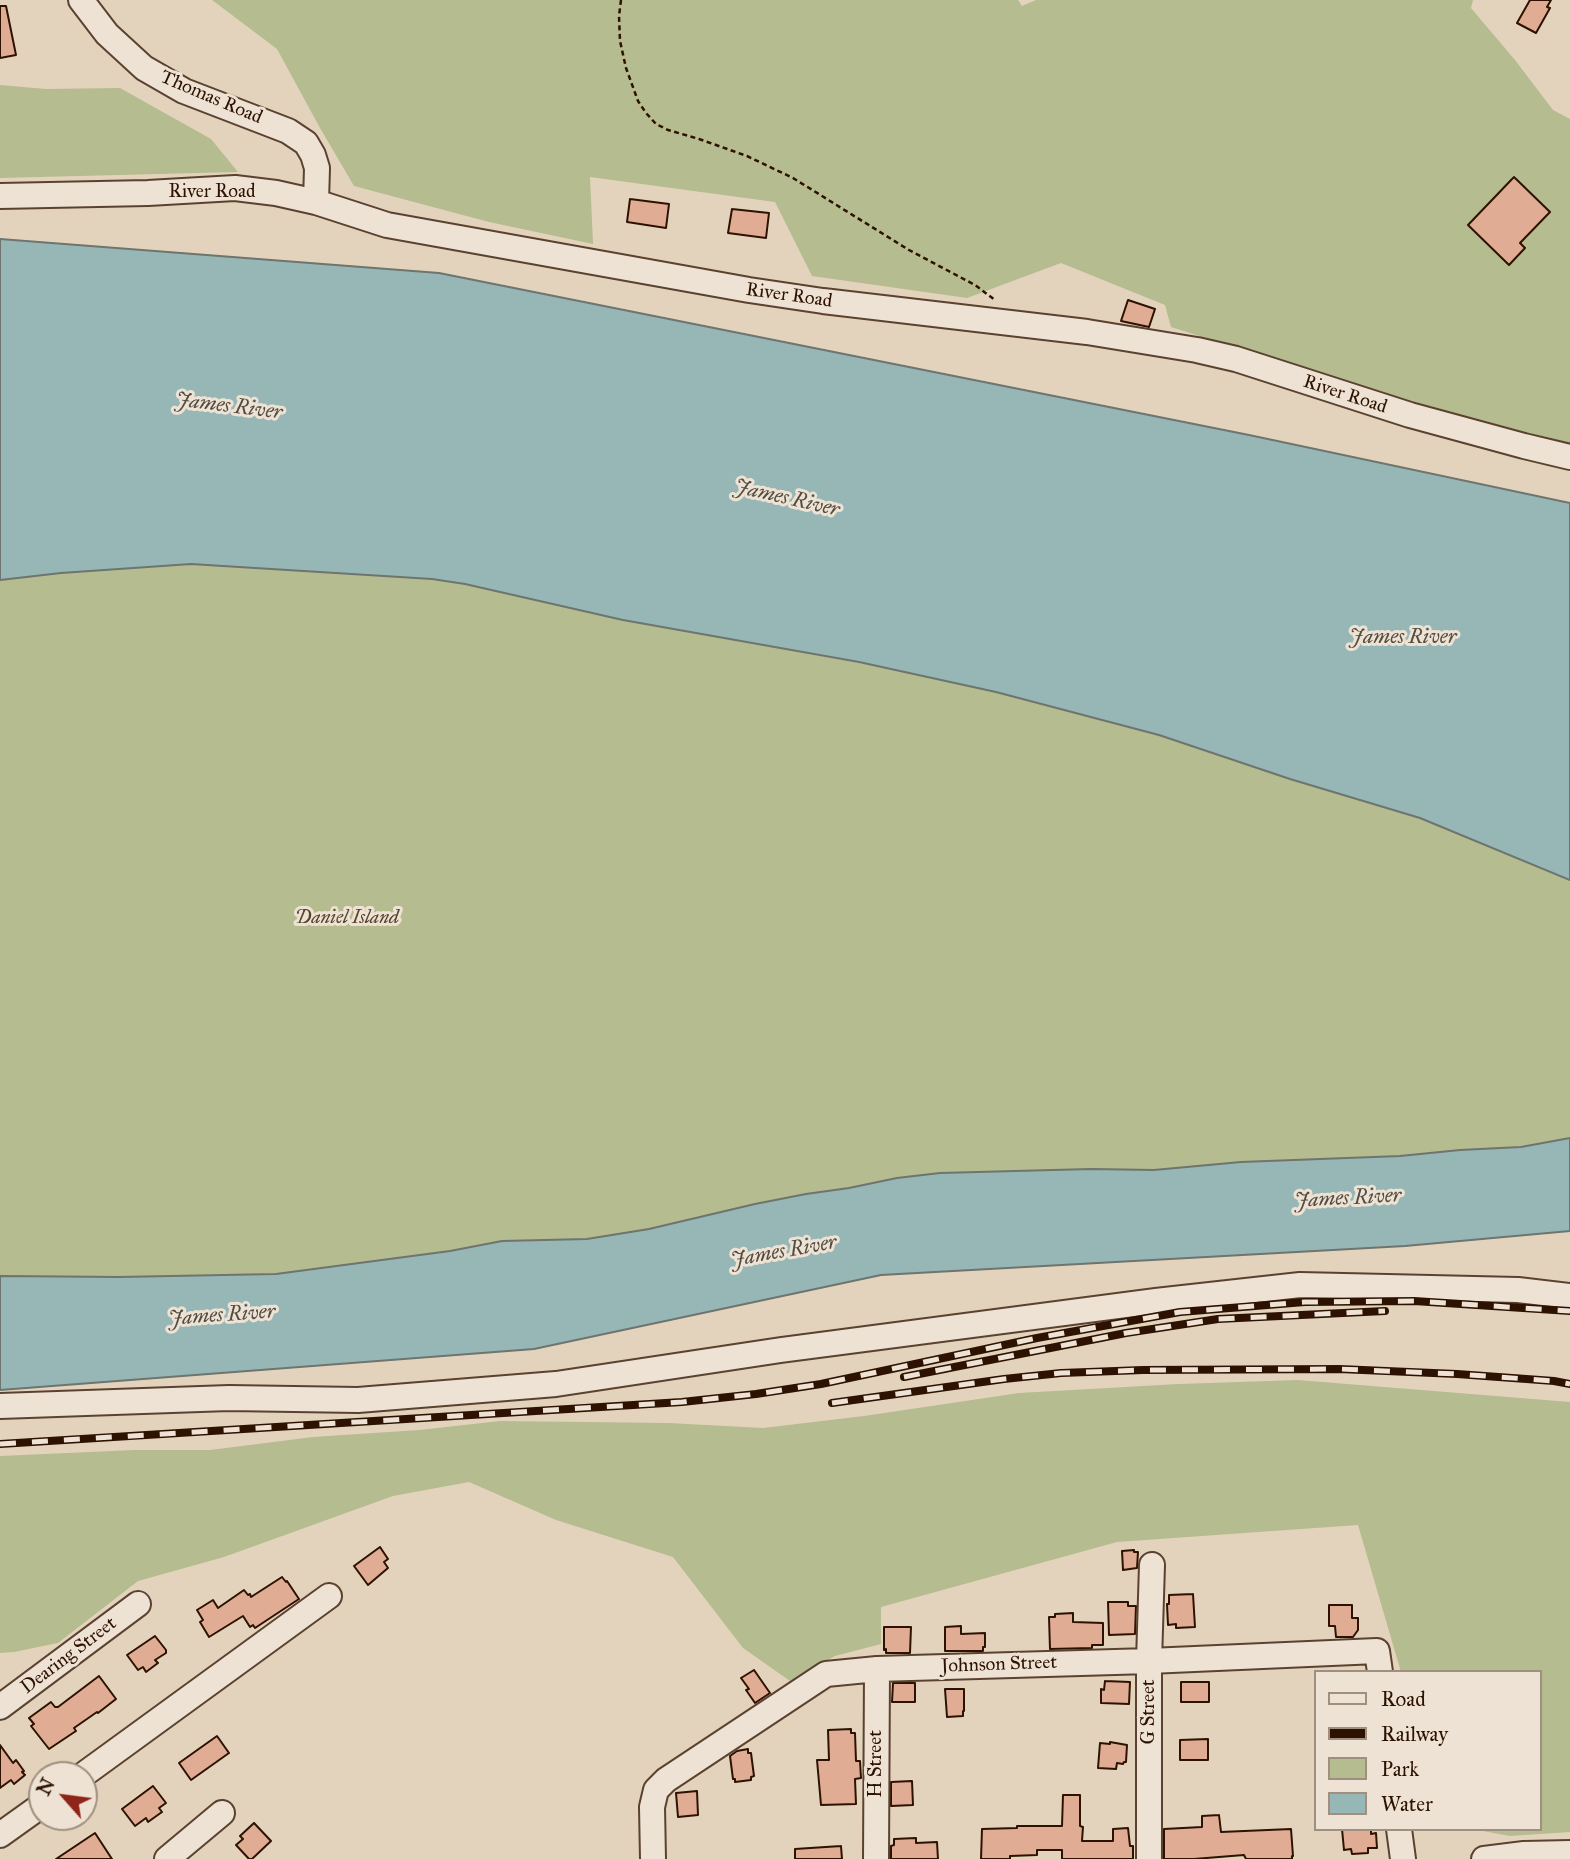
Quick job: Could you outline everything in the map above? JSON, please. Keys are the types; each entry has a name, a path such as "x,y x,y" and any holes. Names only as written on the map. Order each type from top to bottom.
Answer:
{"street":[{"name":"Thomas Road","path":"81,0 107,34 144,68 184,91 288,131 306,143 317,168 316,202"},
{"name":"River Road","path":"0,196 235,188 276,193 316,202 387,225 749,290 1087,332 1197,350 1236,359 1409,415 1570,457"},
{"path":"0,1406 229,1398 358,1400 556,1384 781,1350 1300,1285 1518,1290 1570,1296"},
{"name":"G Street","path":"1149,1859 1152,1565"},
{"path":"98,1764 329,1596"},
{"name":"Dearing Street","path":"0,1707 138,1604"},
{"name":"Johnson Street","path":"653,1859 652,1807 656,1790 666,1780 826,1674 877,1669 1149,1661 1379,1661"},
{"name":"H Street","path":"876,1859 877,1669"},
{"path":"167,1859 222,1814"},
{"path":"0,1835 28,1815"},
{"path":"1399,1831 1403,1859"},
{"path":"1484,1859 1524,1854 1570,1853"}],"path":[{"path":"621,0 620,41 626,68 638,101 656,124 747,156 793,178 996,300"}],"green space":[{"path":"212,0 1018,0 1022,6 1036,0 1473,0 1471,8 1553,110 1570,119 1570,445 1349,383 1171,327 1165,305 1061,263 967,298 812,276 775,202 590,177 593,244 489,222 354,186 277,49"},
{"path":"0,85 46,89 120,88 211,139 238,172 0,178"},
{"name":"Daniel Island","path":"191,564 432,579 512,593 623,620 904,671 1159,735 1290,779 1420,818 1492,847 1570,880 1570,1138 1521,1147 1400,1156 1241,1162 1154,1170 940,1173 806,1194 649,1229 587,1239 502,1241 450,1251 276,1274 0,1276 0,580"},
{"path":"1298,1380 1570,1402 1570,1832 1510,1836 1483,1831 1542,1831 1542,1670 1400,1670 1358,1525 1117,1542 881,1607 881,1644 835,1656 790,1681 743,1648 673,1557 556,1520 469,1482 393,1496 224,1557 138,1581 58,1643 0,1653 0,1456 134,1450 210,1450 313,1437 500,1421 669,1423 763,1428 1019,1393"}],"water":[{"name":"James River","path":"0,239 439,273 1249,435 1570,503 1570,880 1420,818 1290,779 1159,735 996,692 859,662 623,620 465,584 432,579 191,564 0,580"},
{"name":"James River","path":"1570,1138 1570,1231 1405,1246 881,1275 534,1349 0,1390 0,1276 276,1274 450,1251 502,1241 587,1239 649,1229 806,1194 940,1173 1154,1170 1241,1162 1400,1156 1521,1147"}],"building":[{"path":"1530,0 1551,0 1547,7 1550,8 1536,33 1517,23"},
{"path":"0,6 6,6 16,55 0,58"},
{"path":"1514,177 1550,212 1520,243 1525,248 1509,265 1468,225"},
{"path":"630,199 669,204 666,228 627,222"},
{"path":"732,209 769,213 766,238 728,233"},
{"path":"1128,300 1155,309 1149,327 1121,321"},
{"path":"380,1547 388,1559 384,1562 388,1568 368,1585 354,1566"},
{"path":"1122,1551 1138,1552 1137,1568 1123,1570"},
{"path":"282,1577 299,1599 255,1628 253,1625 250,1627 243,1616 209,1637 200,1622 203,1620 197,1610 213,1600 218,1608 244,1590 251,1597"},
{"path":"1193,1594 1195,1627 1176,1628 1176,1624 1168,1625 1169,1595"},
{"path":"1108,1602 1128,1602 1128,1606 1136,1606 1135,1634 1109,1635"},
{"path":"1329,1605 1352,1605 1352,1618 1358,1618 1358,1630 1353,1637 1336,1637 1335,1626 1329,1626"},
{"path":"1073,1613 1073,1622 1103,1623 1103,1645 1092,1645 1092,1648 1050,1649 1049,1617"},
{"path":"961,1626 961,1634 985,1633 983,1651 945,1651 945,1627"},
{"path":"884,1627 911,1627 910,1653 886,1653"},
{"path":"155,1636 166,1653 155,1660 158,1663 146,1672 143,1667 138,1670 127,1655"},
{"path":"754,1670 770,1693 755,1703 741,1678"},
{"path":"99,1676 116,1699 49,1749 31,1726 34,1724 29,1718 51,1702 58,1707"},
{"path":"1105,1681 1130,1682 1129,1704 1101,1703 1101,1689 1104,1690"},
{"path":"1181,1682 1209,1682 1209,1702 1181,1702"},
{"path":"893,1683 915,1683 915,1702 892,1702"},
{"path":"945,1689 964,1689 963,1716 947,1717"},
{"path":"851,1729 851,1733 855,1733 856,1761 860,1761 861,1778 855,1779 856,1804 821,1805 817,1760 829,1760 828,1730"},
{"path":"217,1736 229,1753 191,1780 179,1763"},
{"path":"1208,1739 1208,1760 1180,1760 1180,1740"},
{"path":"1100,1743 1127,1745 1126,1762 1117,1763 1116,1769 1098,1768"},
{"path":"0,1745 13,1763 16,1760 25,1775 14,1784 11,1780 0,1788"},
{"path":"748,1749 754,1776 751,1780 735,1782 730,1756 737,1751"},
{"path":"912,1781 913,1805 891,1806 891,1782"},
{"path":"153,1786 166,1803 159,1808 162,1812 148,1822 146,1818 135,1826 122,1809"},
{"path":"697,1791 698,1815 678,1817 676,1793"},
{"path":"1063,1795 1080,1795 1082,1841 1113,1841 1113,1829 1128,1828 1133,1859 1062,1859 1062,1850 1037,1850 1037,1855 981,1859 982,1829 1062,1826"},
{"path":"1219,1815 1221,1832 1291,1829 1292,1859 1246,1859 1244,1855 1164,1859 1164,1829 1202,1827 1202,1816"},
{"path":"254,1823 271,1841 249,1859 236,1845 243,1839 240,1836"},
{"path":"1342,1831 1376,1833 1377,1848 1368,1848 1368,1853 1352,1854 1351,1849 1344,1850"},
{"path":"95,1833 112,1859 56,1859"},
{"path":"916,1838 916,1843 937,1842 938,1859 891,1859 894,1839"},
{"path":"841,1846 842,1859 795,1859 795,1849"}],"railway":[{"path":"0,1444 682,1402 756,1394 821,1384 1037,1338 1180,1312 1305,1302 1414,1301 1570,1311"},
{"path":"904,1377 1126,1333 1218,1319 1385,1311"},
{"path":"832,1403 1004,1379 1061,1373 1143,1370 1339,1369 1457,1374 1570,1384"}]}
